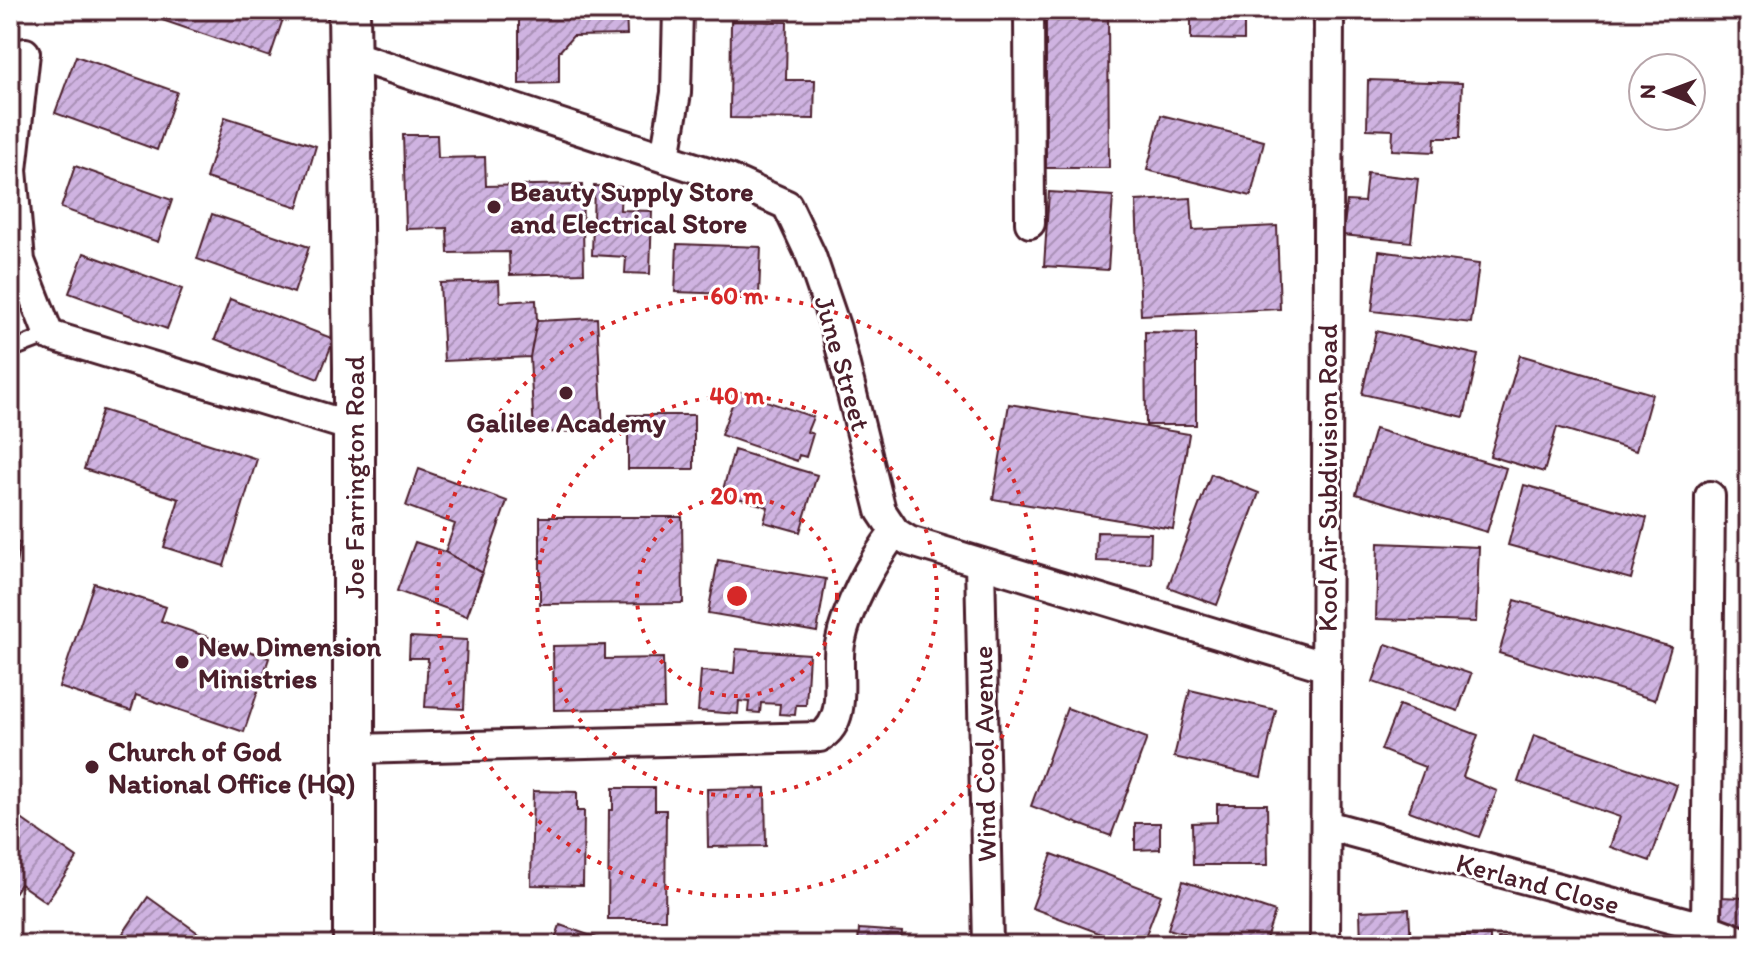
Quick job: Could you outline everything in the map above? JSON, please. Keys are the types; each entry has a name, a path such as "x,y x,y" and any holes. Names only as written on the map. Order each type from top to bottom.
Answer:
{"main road":[{"name":"Joe Farrington Road","path":"349,10 354,945"}],"street":[{"path":"665,157 676,93 678,10"},
{"path":"1029,10 1030,223"},
{"name":"Kool Air Subdivision Road","path":"1325,945 1329,10"},
{"path":"25,53 13,185 20,261 49,335 353,427"},
{"name":"June Street","path":"351,55 729,179 787,205 811,256 836,329 881,511 895,532"},
{"path":"1706,928 1710,496"},
{"path":"355,749 820,737 830,732 837,720 840,643 873,559 895,532 909,541 1327,667"},
{"name":"Wind Cool Avenue","path":"980,563 988,945"},
{"name":"Kerland Close","path":"1326,825 1706,928 1749,944"}],"lane":[{"path":"10,350 49,335"}],"building":[{"path":"133,10 286,10 270,57"},
{"path":"519,10 626,10 627,35 573,36 559,52 559,83 519,84"},
{"path":"1191,10 1244,10 1244,40 1191,39"},
{"path":"1046,14 1108,14 1109,168 1046,168"},
{"path":"731,21 787,22 786,80 815,80 814,119 730,118"},
{"path":"76,56 177,92 157,150 55,113"},
{"path":"1368,80 1462,83 1460,138 1435,138 1434,152 1392,150 1393,130 1367,129"},
{"path":"1161,115 1264,141 1251,196 1147,170"},
{"path":"225,117 316,146 298,207 206,178"},
{"name":"Beauty Supply Store and Electrical Store","path":"403,135 437,135 438,158 485,157 486,186 582,184 584,273 510,275 509,252 448,253 447,228 406,229"},
{"path":"75,166 172,200 158,242 61,208"},
{"path":"1367,173 1418,179 1411,242 1343,235 1347,201 1364,202"},
{"path":"594,186 621,187 620,210 652,211 650,274 625,273 626,257 592,255"},
{"path":"1049,192 1113,196 1108,270 1044,266"},
{"path":"1191,198 1193,230 1277,226 1280,309 1141,315 1136,201"},
{"path":"212,214 309,247 294,293 197,259"},
{"path":"677,244 761,247 759,295 675,292"},
{"path":"1379,251 1479,264 1471,323 1372,311"},
{"path":"84,253 182,289 167,329 69,293"},
{"path":"499,281 500,302 536,300 537,321 597,318 603,430 534,433 530,357 444,361 440,283"},
{"path":"230,299 334,339 318,379 215,339"},
{"name":"Galilee Academy","path":"597,318 603,430 534,433 530,357 537,321"},
{"path":"1376,331 1478,355 1464,417 1362,394"},
{"path":"1145,332 1196,333 1196,425 1146,425"},
{"path":"1520,355 1652,394 1636,451 1557,427 1544,472 1490,456"},
{"path":"737,391 813,417 807,432 813,434 806,457 799,455 797,461 721,435"},
{"path":"1009,404 1189,434 1173,529 993,499"},
{"path":"102,410 257,459 224,566 164,547 179,499 84,469"},
{"path":"628,415 694,415 694,469 628,469"},
{"path":"1375,429 1506,468 1487,532 1356,494"},
{"path":"734,450 817,475 800,532 764,522 768,507 722,493"},
{"path":"419,469 507,501 467,616 397,591 415,542 445,552 455,524 406,506"},
{"path":"1211,474 1259,493 1217,605 1168,587"},
{"path":"1524,485 1647,518 1631,579 1508,545"},
{"path":"540,517 682,517 683,603 540,604"},
{"path":"1097,532 1151,533 1150,563 1096,561"},
{"path":"10,541 20,543 10,595"},
{"path":"415,542 445,552 483,573 467,616 397,591"},
{"path":"1378,543 1479,547 1476,622 1376,619"},
{"path":"718,560 826,579 817,632 708,613"},
{"name":"New Dimension Ministries","path":"94,583 166,607 161,621 269,658 244,732 136,695 131,711 59,687"},
{"path":"1515,600 1671,647 1655,700 1499,653"},
{"path":"410,637 467,640 464,709 425,707 428,658 409,658"},
{"path":"1386,644 1471,674 1458,711 1373,682"},
{"path":"605,645 605,659 663,658 664,708 554,710 553,646"},
{"path":"736,649 809,654 806,705 796,705 795,715 779,714 780,704 761,703 760,713 748,712 749,702 739,701 738,714 698,711 701,671 734,673"},
{"path":"1190,690 1276,710 1261,777 1174,757"},
{"path":"1399,705 1478,735 1463,777 1497,791 1479,837 1409,811 1425,767 1381,750"},
{"path":"1067,708 1147,738 1111,836 1031,806"},
{"path":"1534,735 1677,785 1650,861 1610,847 1620,817 1518,782"},
{"path":"613,788 655,788 655,810 666,810 665,919 608,919 609,810 613,810"},
{"path":"765,788 766,846 708,847 707,789"},
{"path":"533,791 577,792 577,811 584,811 583,886 531,885"},
{"path":"1217,804 1267,804 1268,865 1193,865 1192,823 1217,822"},
{"path":"10,811 77,858 46,902 20,884 10,899"},
{"path":"1135,823 1160,823 1160,849 1135,850"},
{"path":"1052,854 1161,895 1142,945 1131,945 1032,908"},
{"path":"1749,879 1749,935 1747,928 1715,926 1717,897 1748,898"},
{"path":"1183,881 1275,912 1264,945 1187,945 1190,935 1168,929"},
{"path":"148,897 208,940 205,945 115,945"},
{"path":"1409,909 1411,945 1361,945 1360,911"},
{"path":"560,925 617,945 553,945"},
{"path":"859,929 902,932 901,945 858,945"},
{"path":"1421,936 1490,936 1490,945 1421,945"},
{"path":"1563,937 1563,945 1499,945 1498,938"}],"place":[{"name":"Beauty Supply Store and Electrical Store","path":"494,207"},
{"name":"Galilee Academy","path":"566,393"},
{"name":"New Dimension Ministries","path":"182,662"},
{"name":"Church of God National Office (HQ)","path":"92,767"}]}
